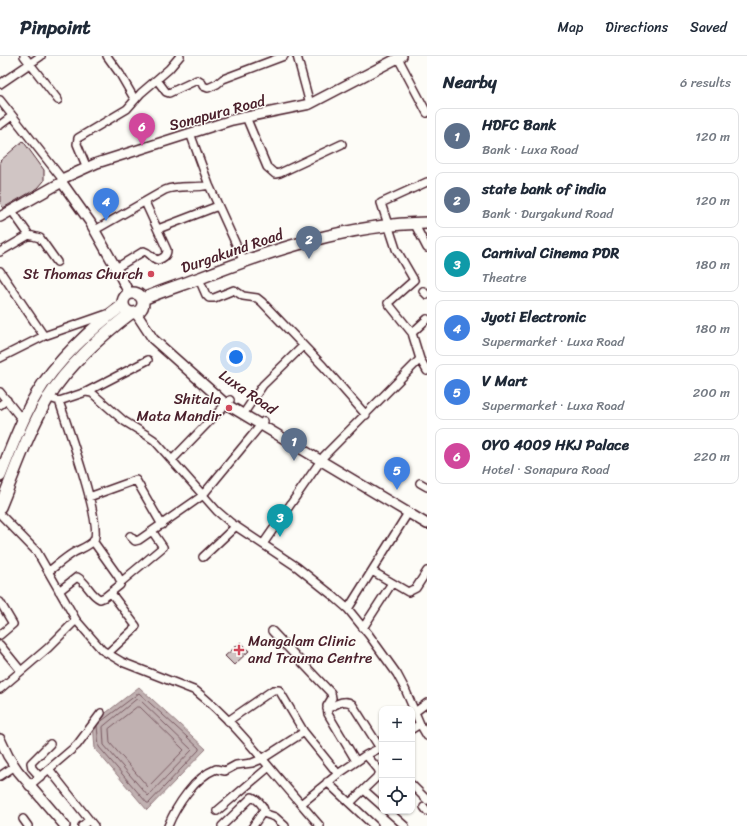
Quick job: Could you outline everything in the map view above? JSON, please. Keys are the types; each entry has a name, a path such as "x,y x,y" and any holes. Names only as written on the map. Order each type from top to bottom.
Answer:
{"main road":[{"name":"Durgakund Road","path":"135,311 199,278 307,242 353,230 388,224 427,223"},
{"path":"0,476 36,394 50,374 88,334 118,308 129,293 136,293 141,296 135,311 97,342 60,381 54,399 34,426 0,507"},
{"path":"118,308 135,311"}],"street":[{"path":"24,56 58,100"},
{"path":"0,84 41,56"},
{"path":"107,56 120,74 135,100"},
{"path":"87,168 77,144 78,138 127,109 141,93 169,69 180,56"},
{"path":"157,80 166,92 169,93 198,80 203,86 208,88 223,78 284,56"},
{"path":"297,56 310,104"},
{"path":"400,57 427,113"},
{"name":"Sonapura Road","path":"0,217 63,180 97,163 232,120 310,104 400,57"},
{"path":"0,100 63,180 95,230 129,293"},
{"path":"0,125 12,116"},
{"path":"246,117 267,167 275,174 342,144"},
{"path":"190,133 218,206 244,262"},
{"path":"427,182 381,203 396,250 414,280 388,303 412,333 420,359 427,371"},
{"path":"95,230 170,188 177,186 199,187 209,184"},
{"path":"116,268 144,251 148,252 155,260 166,256 167,250 145,202"},
{"path":"158,229 218,206"},
{"path":"12,211 29,235 40,238 57,262"},
{"path":"414,223 427,248"},
{"path":"0,252 29,235"},
{"path":"0,271 44,336"},
{"path":"199,278 206,295 209,298 214,298 234,290 247,298 256,298 262,302 323,366 366,415"},
{"path":"0,358 15,349 44,336 118,308"},
{"path":"130,536 135,541 139,540 202,496 262,423 228,402 153,339 135,311"},
{"name":"Luxa Road","path":"135,311 148,320 159,338 228,402 246,410 262,423 427,519"},
{"path":"412,333 427,319"},
{"path":"246,410 263,385 303,346"},
{"path":"263,544 323,458 420,359"},
{"path":"36,394 54,399 86,392 148,360"},
{"path":"0,392 23,421"},
{"path":"86,392 92,393 124,421 154,440 202,496 236,526 318,584 348,609 397,674 412,706"},
{"path":"49,571 93,541 96,536 96,528 89,497 54,399"},
{"path":"0,405 7,400"},
{"path":"172,460 228,402"},
{"path":"323,458 427,524"},
{"path":"89,497 136,480 162,524"},
{"path":"348,609 408,513"},
{"path":"0,514 36,552 49,571 76,620 94,640 108,653 122,662 196,691 205,698 246,740 320,826"},
{"path":"203,557 236,526"},
{"path":"59,591 77,578 82,580 98,599 102,599 118,587 121,582 162,547 152,531"},
{"path":"93,541 121,582"},
{"path":"372,571 405,591 412,591 416,588 427,571"},
{"path":"363,628 392,583"},
{"path":"108,653 134,630 136,626 111,593"},
{"path":"0,602 13,624 0,635"},
{"path":"0,689 48,648 76,620"},
{"path":"272,631 329,690 332,698 328,704 328,714 356,761"},
{"path":"0,645 21,671"},
{"path":"228,721 273,690 279,690 304,732 338,774"},
{"path":"327,709 346,701 352,704 379,745"},
{"path":"427,704 415,712 427,736"},
{"path":"29,786 77,745 101,713"},
{"path":"415,727 420,724"},
{"path":"168,826 183,798 207,774 215,769 225,771 236,765 252,763 262,759 304,732"},
{"path":"0,738 15,766 60,824"},
{"path":"40,777 32,768 31,763 50,744"},
{"path":"301,804 327,782 356,761 379,749"},
{"path":"366,755 379,770"},
{"path":"0,776 15,766"},
{"path":"217,811 269,767"},
{"path":"49,769 92,823 82,826"},
{"path":"350,803 379,776"},
{"path":"327,782 374,826"},
{"path":"415,788 427,800"},
{"path":"364,790 379,803"},
{"path":"222,826 252,797 262,805 264,810 253,826"},
{"path":"263,813 275,817 285,826"},
{"path":"391,814 405,826"},
{"path":"23,819 28,826"}],"water":[{"path":"139,687 206,749 147,810 95,749 93,723"}],"building":[{"path":"23,141 44,170 44,181 38,188 3,208 0,202 0,161"},
{"path":"241,642 249,651 234,665 225,656"}],"place":[{"name":"OYO 4009 HKJ Palace","path":"142,146"},
{"name":"Jyoti Electronic","path":"106,221"},
{"name":"state bank of india","path":"309,259"},
{"name":"St Thomas Church","path":"151,274"},
{"name":"Shitala Mata Mandir","path":"229,408"},
{"name":"HDFC Bank","path":"294,461"},
{"name":"V Mart","path":"397,490"},
{"name":"Carnival Cinema PDR","path":"280,537"},
{"name":"Mangalam Clinic and Trauma Centre","path":"239,650"}]}
